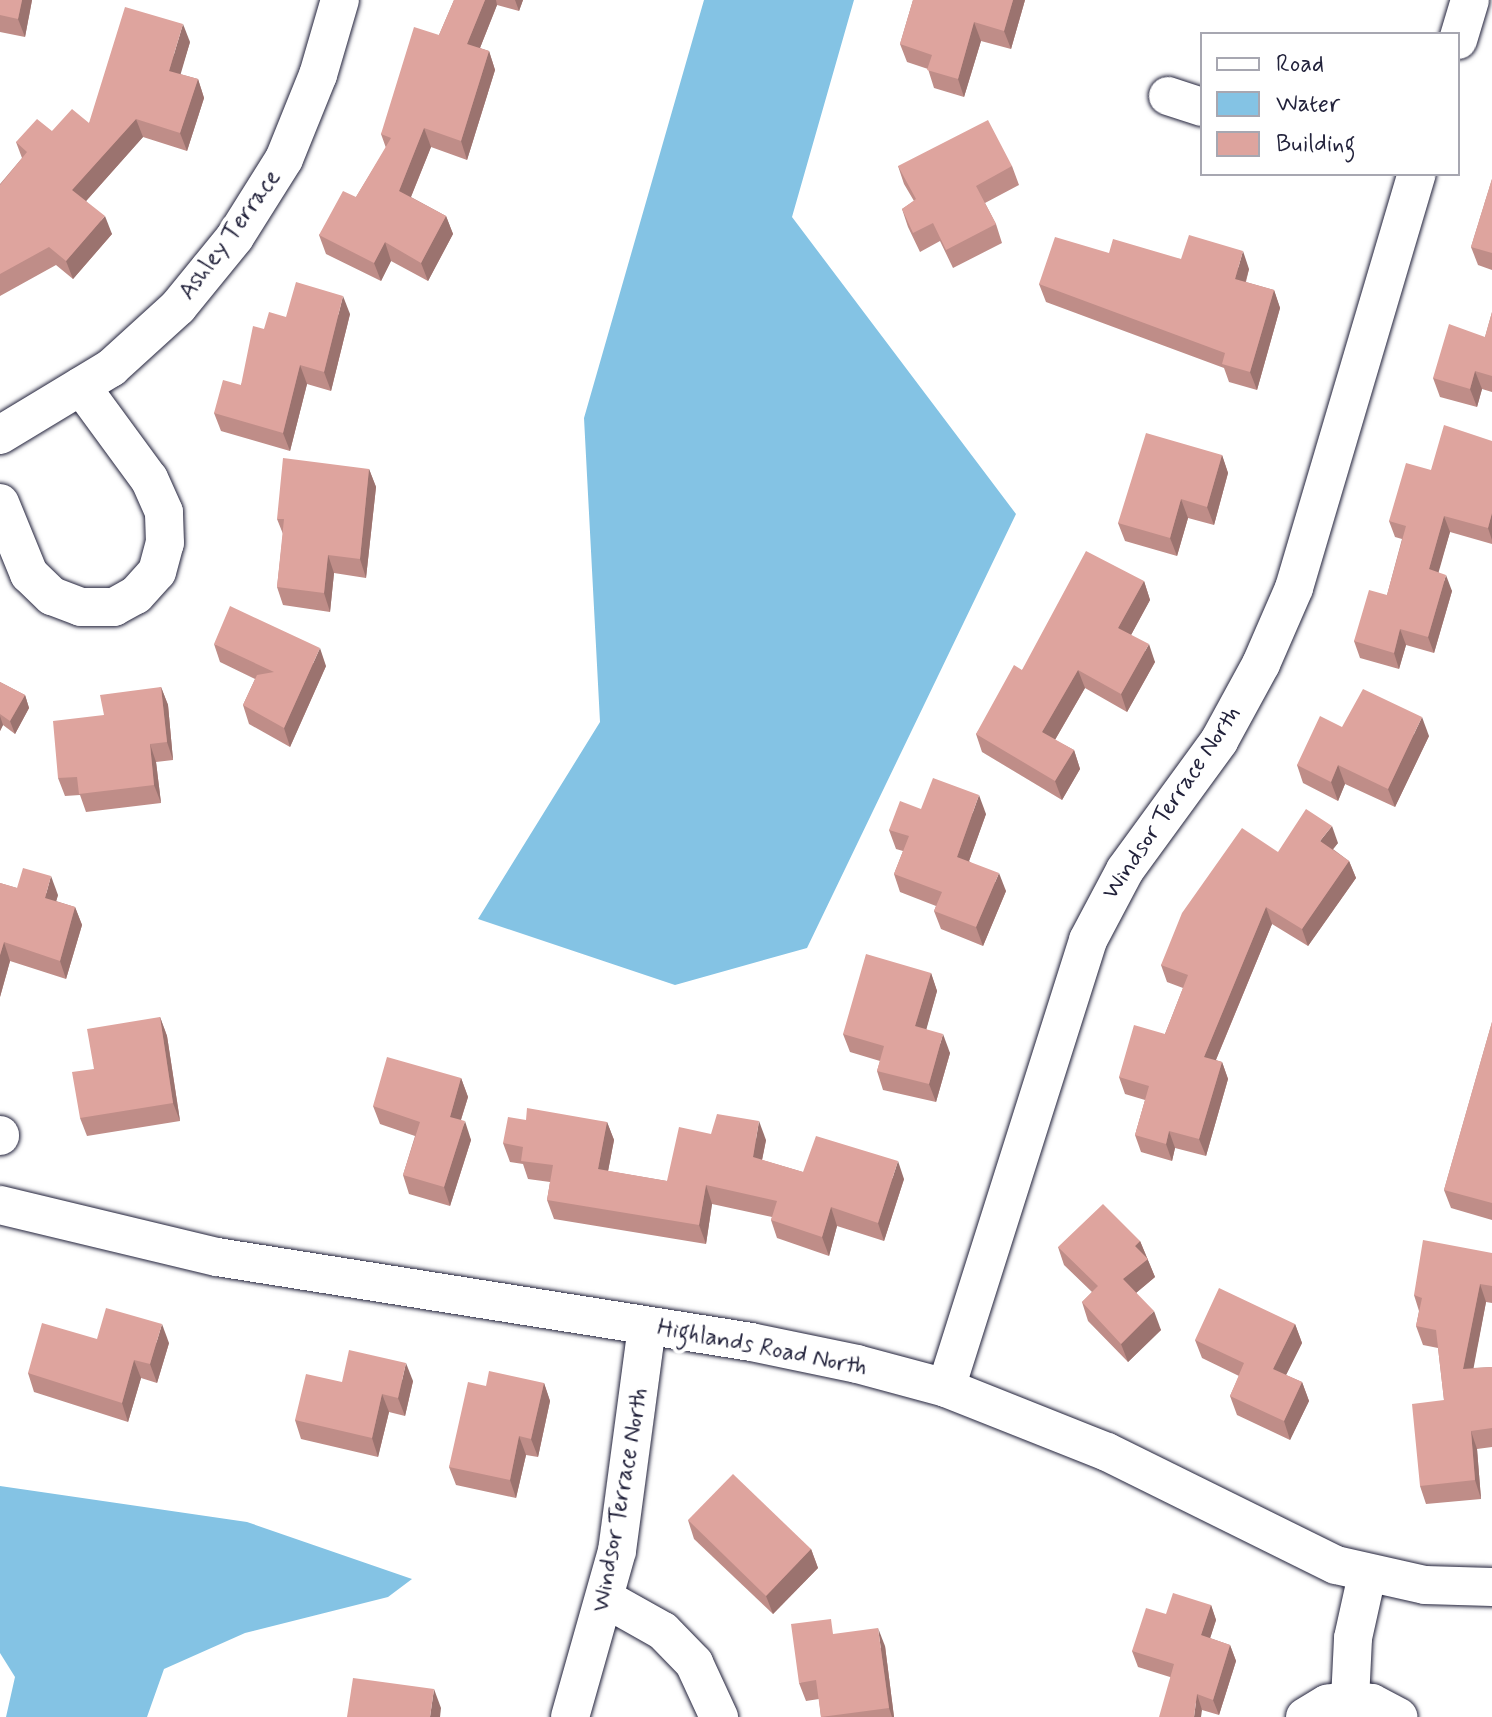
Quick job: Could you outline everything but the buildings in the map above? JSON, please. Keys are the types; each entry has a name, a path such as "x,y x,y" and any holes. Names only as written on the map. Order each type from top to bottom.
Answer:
{"street":[{"name":"Ashley Terrace","path":"0,435 111,368 178,307 235,237 284,159 318,75 340,0"},
{"path":"1460,33 1470,0"},
{"name":"Windsor Terrace North","path":"946,1388 1088,940 1125,870 1219,741 1261,664 1294,588 1416,176"},
{"path":"0,503 29,574 52,596 81,607 114,607 136,595 157,572 165,543 164,512 149,479 81,386"},
{"name":"Highlands Road North","path":"0,1205 231,1260 751,1342 946,1388 1120,1458 1282,1540 1367,1575 1425,1585 1492,1587"},
{"name":"Windsor Terrace North","path":"570,1717 606,1599 638,1419 647,1326"},
{"path":"1350,1700 1353,1638 1367,1575"},
{"path":"606,1599 663,1631 694,1663 719,1717"},
{"path":"1305,1717 1327,1704 1350,1700 1372,1703 1398,1717"}],"water":[{"path":"704,0 854,0 792,217 1016,514 807,948 675,985 478,919 600,722 584,418"},
{"path":"0,1486 247,1522 412,1579 388,1597 245,1633 164,1669 147,1717 6,1717 15,1677 0,1653"}]}
